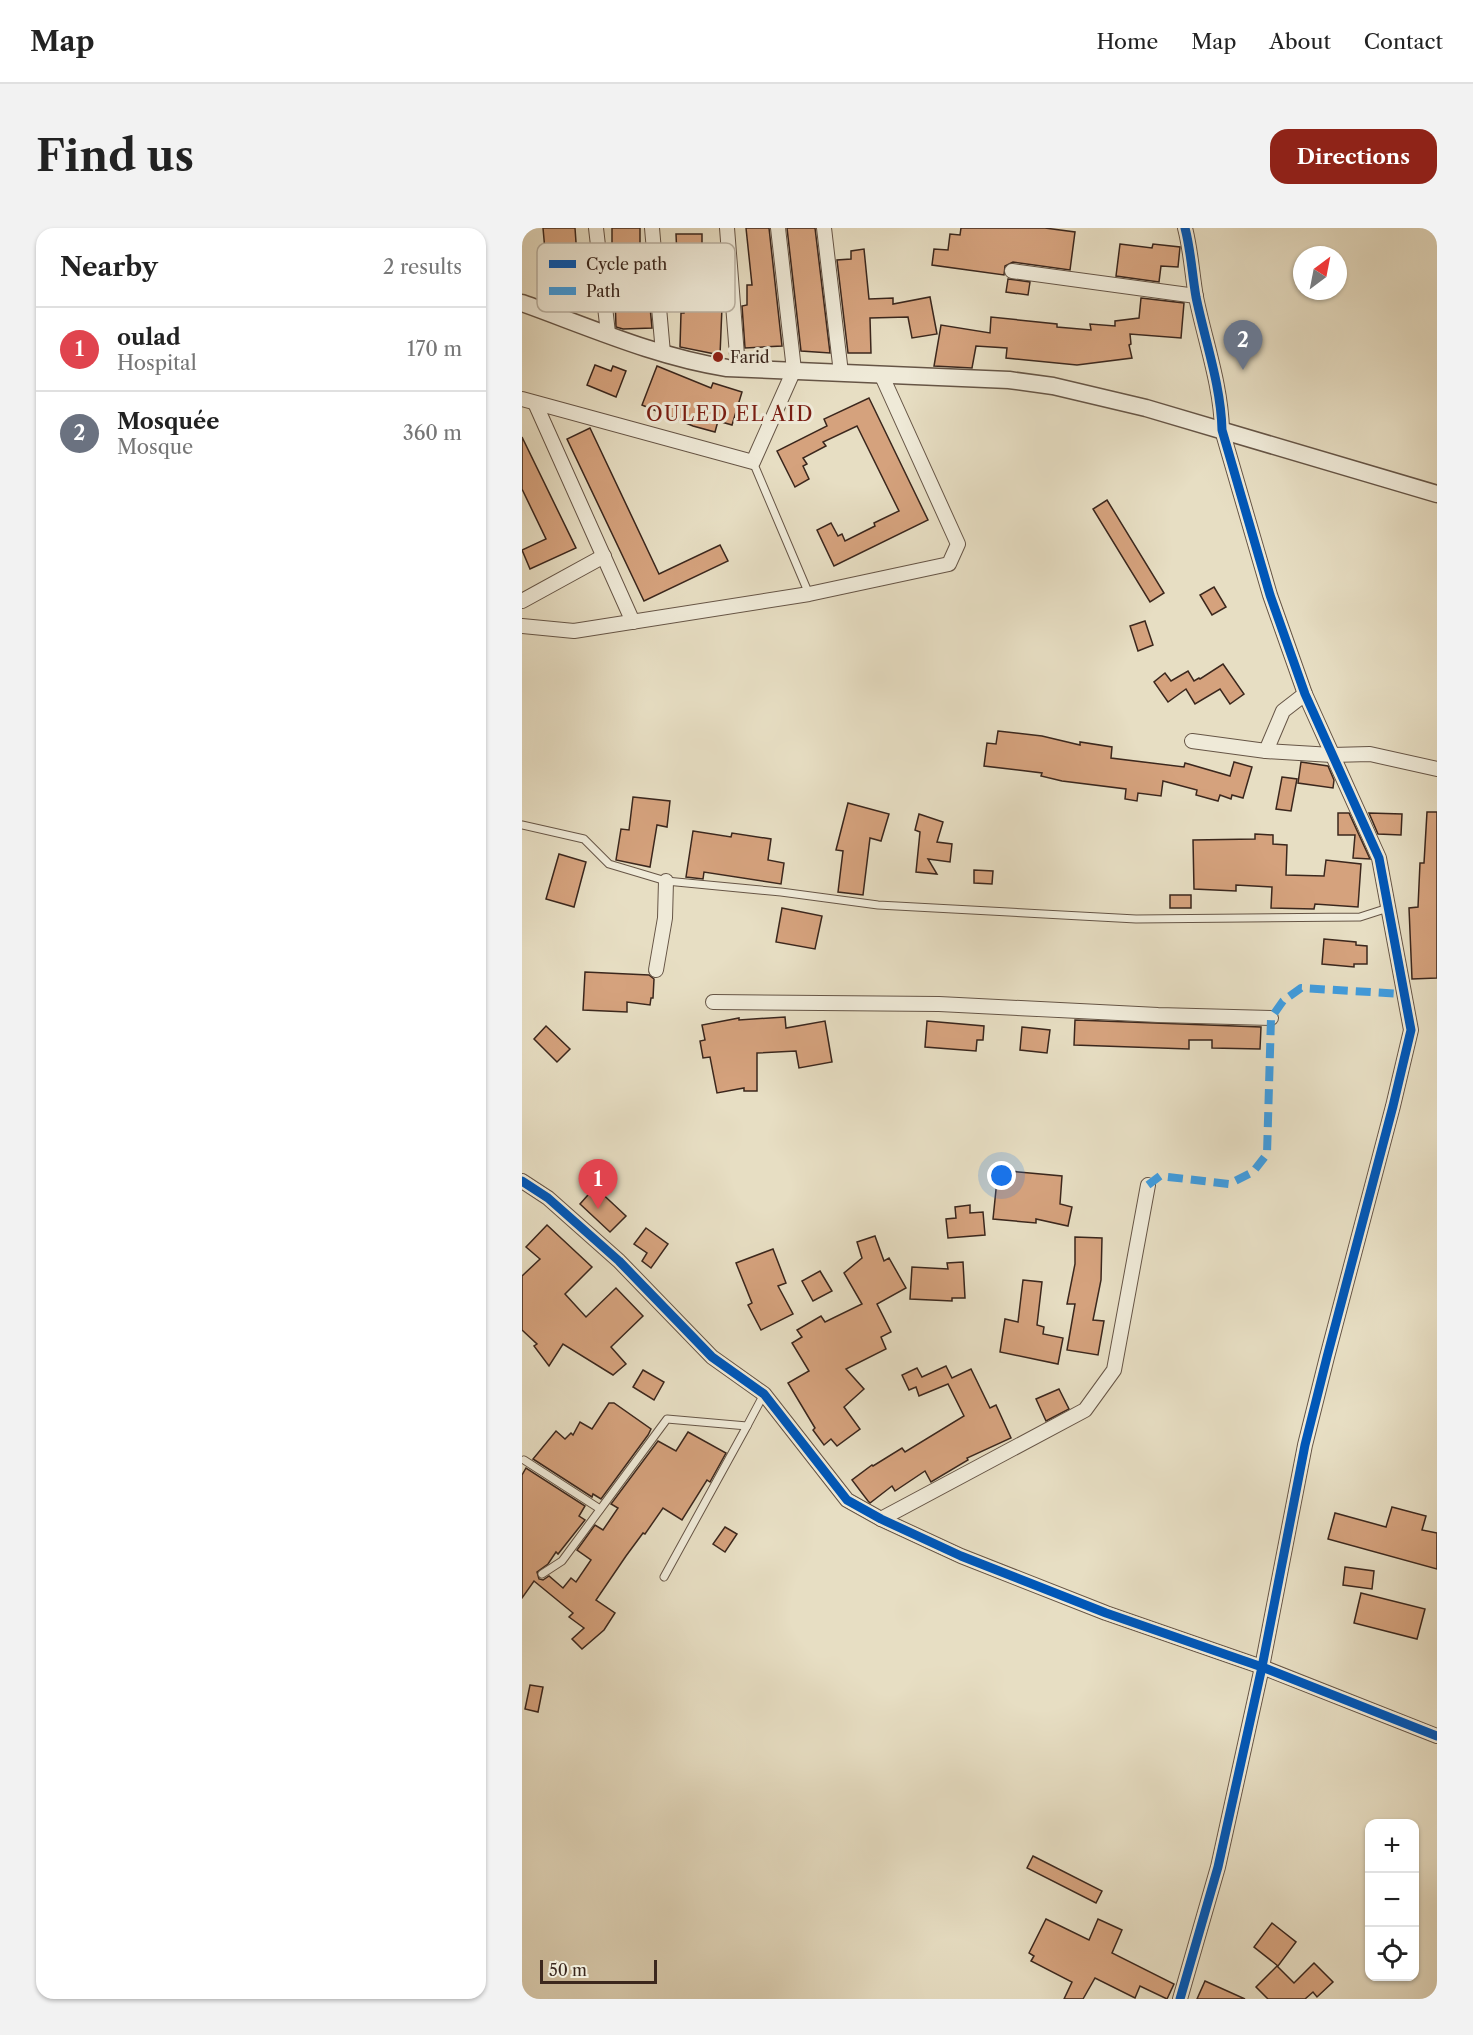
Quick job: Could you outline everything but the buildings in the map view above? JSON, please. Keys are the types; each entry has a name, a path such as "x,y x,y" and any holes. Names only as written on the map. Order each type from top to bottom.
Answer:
{"street":[{"path":"596,228 598,243"},
{"path":"652,228 653,243"},
{"path":"727,228 728,243"},
{"path":"528,401 753,462 794,370 778,228"},
{"path":"824,228 841,373"},
{"path":"1180,1999 1218,1867 1262,1667 1305,1445 1411,1030 1379,858 1305,694 1270,595 1222,430 1221,407 1196,296 1185,228"},
{"path":"1012,271 1196,296"},
{"path":"522,303 537,308"},
{"path":"548,312 663,353 709,365 1009,380 1085,392 1437,494"},
{"path":"606,312 608,333"},
{"path":"659,312 663,353"},
{"path":"734,312 738,368"},
{"path":"522,626 574,631 809,594 949,564 958,543 881,375"},
{"path":"528,401 604,556 633,622"},
{"path":"522,601 604,556"},
{"path":"1266,751 1283,711 1305,694"},
{"path":"1192,741 1266,751 1332,755 1370,754 1437,769"},
{"path":"656,970 665,918 666,881"},
{"path":"713,1002 939,1004 1146,1015 1271,1018"},
{"path":"522,1181 548,1198 619,1261 712,1357 764,1394 847,1500 881,1519 961,1556 1106,1613 1262,1667 1437,1736"},
{"path":"881,1519 1085,1410 1114,1370 1148,1185"}],"lane":[{"path":"753,462 809,594"},
{"path":"522,825 584,839 609,864 666,881 781,892 878,905 1136,919 1360,918 1388,908"},
{"path":"664,1577 764,1394"},
{"path":"542,1574 562,1561 667,1419 747,1426"},
{"path":"524,1460 600,1509"}],"marked path":[{"path":"1148,1185 1160,1176 1229,1184 1253,1172 1267,1154 1271,1018 1283,1001 1301,988 1404,994"}],"cycle path":[{"path":"1180,1999 1218,1867 1262,1667 1305,1445 1411,1030 1379,858 1305,694 1270,595 1222,430 1219,396 1196,297 1185,228"},
{"path":"522,1181 548,1198 619,1261 712,1357 764,1394 847,1500 881,1519 961,1556 1106,1613 1262,1667 1437,1736"}],"place":[{"name":"Farid","path":"718,357"},
{"name":"Mosquée","path":"1243,370"},
{"name":"oulad","path":"598,1209"}],"district":[{"name":"OULED EL AID","path":"730,414"}]}
